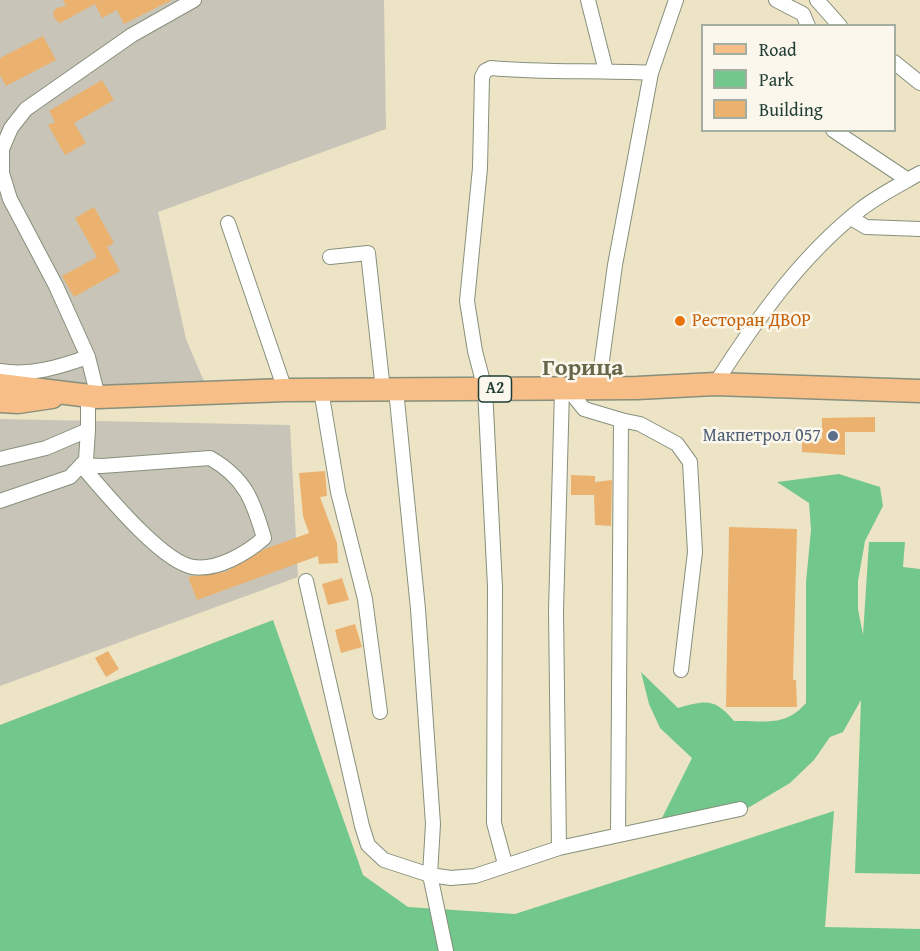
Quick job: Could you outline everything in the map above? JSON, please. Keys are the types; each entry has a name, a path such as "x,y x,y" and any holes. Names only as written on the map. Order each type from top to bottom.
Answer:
{"main road":[{"name":"A2","path":"0,401 285,390 565,390 715,384 920,391"},
{"name":"A2","path":"0,385 86,396"}],"street":[{"path":"0,501 70,477 86,460 88,430 86,396 88,357 56,286 10,199 2,173 2,149 11,128 26,109 132,35 194,0"},
{"path":"588,0 606,71"},
{"path":"598,389 615,265 651,73 676,0"},
{"path":"776,0 802,5 807,24"},
{"path":"817,0 838,24"},
{"path":"896,64 920,83"},
{"path":"505,864 494,823 495,587 485,389 475,351 467,301 480,168 482,77 485,71 491,68 545,73 606,71 651,73"},
{"path":"715,384 755,322 811,255 862,208 914,176 837,132"},
{"path":"851,218 866,227 920,229"},
{"path":"228,223 285,390"},
{"path":"330,257 368,253 390,390 418,609 432,812 430,875 446,951"},
{"path":"0,371 14,373 55,369 88,357"},
{"path":"321,390 338,492 365,599 380,712"},
{"path":"565,390 584,409 640,424 676,444 690,462 695,552 681,670"},
{"path":"559,848 556,611 565,390"},
{"path":"618,834 621,420"},
{"path":"0,459 46,448 88,430"},
{"path":"210,458 231,470 244,487 264,538 250,551 224,563 192,567 158,549 81,465 102,466 210,458"},
{"path":"306,581 362,826 369,845 384,860 430,875 451,878 475,876 505,864 559,848 740,809"}],"shaded area":[{"path":"0,0 384,0 386,129 158,212 186,339 206,386 0,386"},
{"path":"0,419 290,425 298,577 0,686"}],"green space":[{"path":"839,474 880,487 883,506 865,541 858,581 858,609 863,635 869,542 905,542 903,567 920,569 920,874 855,873 861,700 843,732 830,737 814,760 790,783 753,805 727,820 662,818 692,758 660,728 649,704 641,672 678,708 696,703 709,703 721,708 734,721 782,719 798,711 806,703 806,582 811,530 809,503 777,482"},
{"path":"273,620 363,875 408,907 515,914 834,811 825,927 920,929 920,951 0,951 0,725"}],"building":[{"path":"63,0 172,0 124,24 117,10 102,18 95,4 60,23 55,19 53,13 56,8 66,6"},
{"path":"43,36 56,60 6,86 0,75 0,58"},
{"path":"102,80 114,100 74,123 86,143 65,155 48,125 55,122 49,111"},
{"path":"94,207 114,243 107,247 120,271 74,297 62,276 97,257 75,218"},
{"path":"875,417 875,432 845,432 845,455 802,452 802,439 822,439 822,418"},
{"path":"325,471 327,496 320,497 337,543 338,563 319,564 318,556 197,600 188,577 225,572 265,549 309,533 303,516 299,473"},
{"path":"571,475 595,476 595,482 612,480 611,526 595,525 594,495 571,495"},
{"path":"729,527 797,529 793,680 796,680 797,707 726,707"},
{"path":"342,578 349,600 328,605 322,584"},
{"path":"355,624 362,647 341,653 335,630"},
{"path":"108,651 119,669 106,677 95,658"}],"place":[{"name":"Ресторан ДВОР","path":"680,321"},
{"name":"Макпетрол 057","path":"833,436"}],"district":[{"name":"Горица","path":"583,369"}]}
